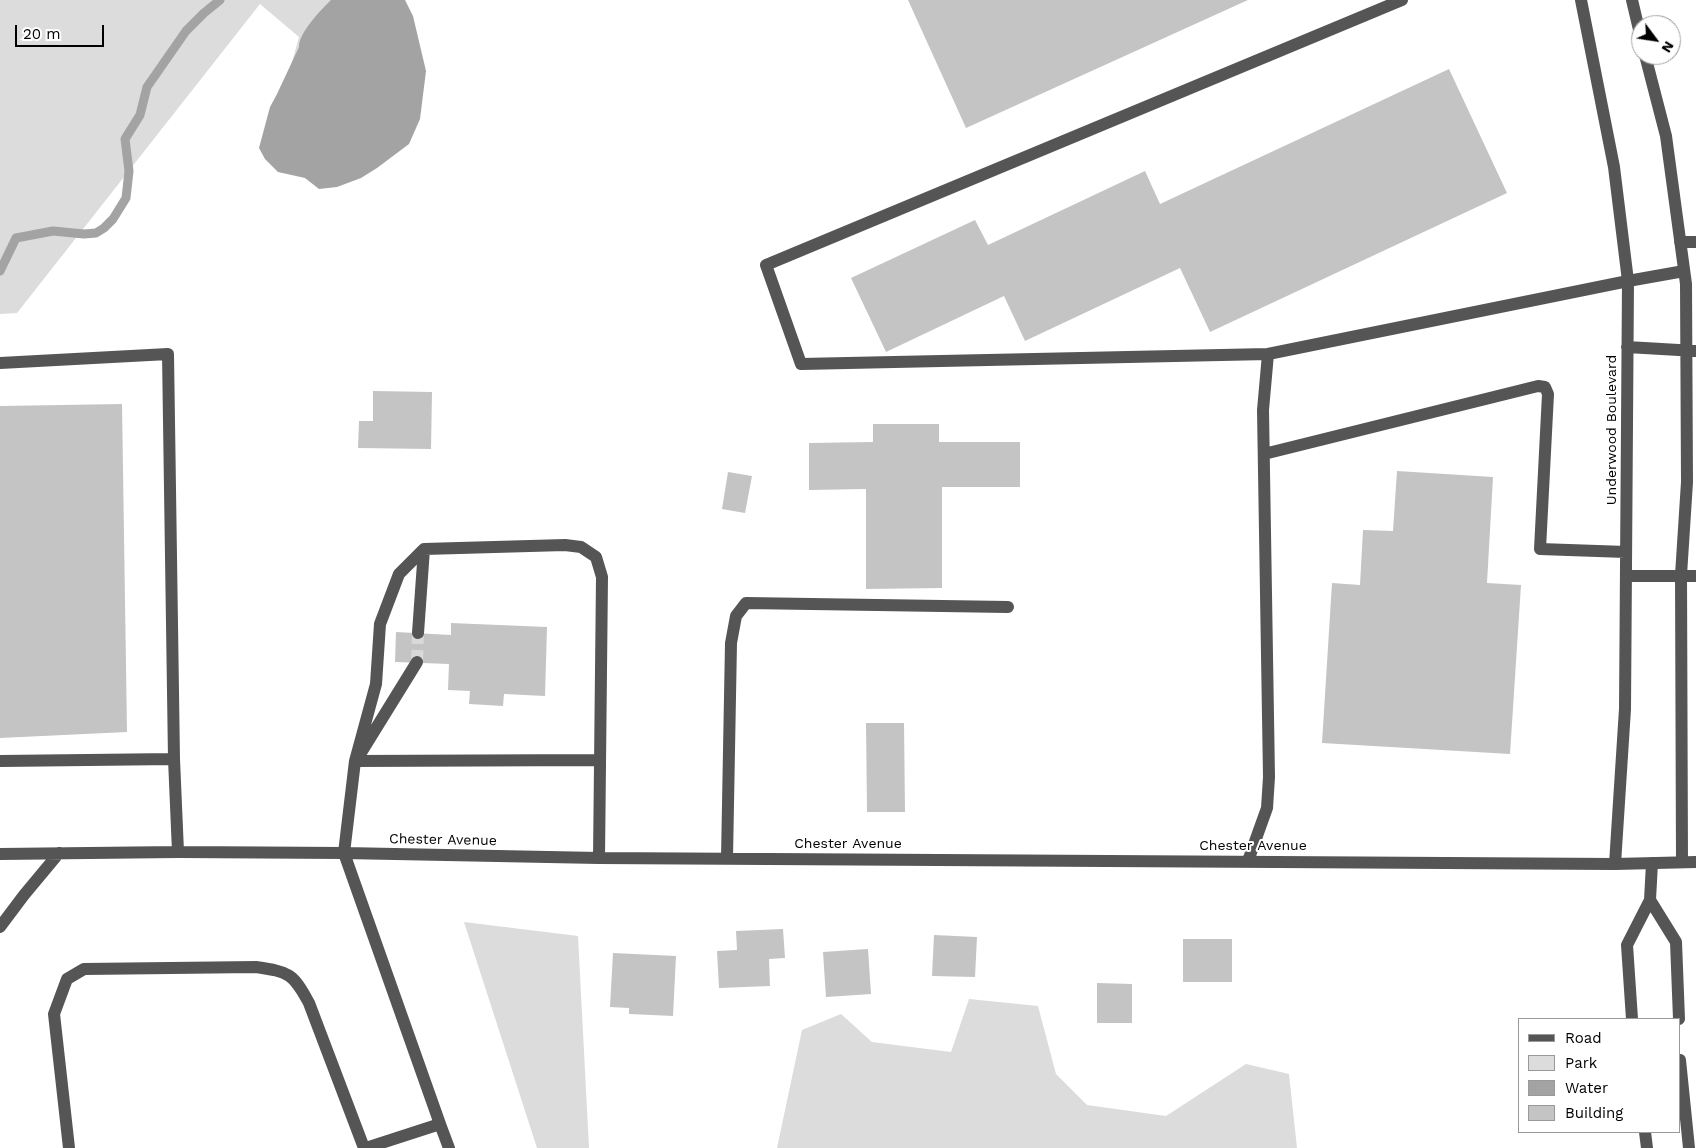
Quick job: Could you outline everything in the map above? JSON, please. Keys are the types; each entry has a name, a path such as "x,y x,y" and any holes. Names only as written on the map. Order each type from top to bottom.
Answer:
{"street":[{"path":"1402,0 766,265 801,364 1268,354 1684,271"},
{"name":"Underwood Boulevard","path":"1581,0 1614,167 1628,281 1625,709 1615,864"},
{"path":"1632,0 1636,15"},
{"path":"1648,65 1666,136 1684,271 1691,351 1687,482 1681,575 1682,862"},
{"path":"1680,242 1696,242"},
{"path":"1627,347 1691,351"},
{"path":"0,363 168,354 174,760 178,852"},
{"path":"1248,861 1267,808 1269,777 1263,410 1268,354"},
{"path":"1264,454 1538,386 1546,387 1548,394 1540,549 1626,552"},
{"path":"449,1148 344,853 356,761 376,684 380,624 399,574 424,549 565,545 581,547 596,557 602,577 599,858"},
{"path":"418,633 424,549"},
{"path":"1626,576 1696,576"},
{"path":"727,858 731,643 736,616 746,603 1008,607"},
{"path":"356,761 417,662"},
{"path":"0,761 174,760"},
{"path":"356,761 600,760"},
{"name":"Chester Avenue","path":"0,854 178,852 599,858 1615,864 1696,862"},
{"path":"0,927 59,853"},
{"path":"1632,1018 1627,945 1650,900 1652,863"},
{"path":"1650,900 1676,942 1679,1018"},
{"path":"69,1148 54,1014 67,979 84,969 256,968 282,971 298,983 310,1002 365,1148 440,1124"},
{"path":"1681,1077 1689,1148"},
{"path":"1645,1133 1647,1148"}],"green space":[{"path":"0,0 404,0 265,159 299,37 260,4 17,313 0,314"},
{"path":"464,922 578,936 589,1148 537,1148"},
{"path":"969,999 1038,1006 1056,1074 1087,1105 1166,1116 1246,1064 1289,1074 1297,1148 777,1148 802,1030 841,1014 872,1042 951,1052"}],"water":[{"path":"331,0 405,0 413,16 426,71 420,119 409,144 361,178 337,187 319,189 305,178 278,172 265,159 259,148 270,107 299,47 300,41 311,22"}],"building":[{"path":"908,0 1248,0 966,128"},
{"path":"1449,69 1507,193 1210,332 1180,268 1025,341 1004,296 886,352 851,278 975,220 988,245 1145,171 1160,204"},
{"path":"373,391 432,392 431,449 358,448 359,421 373,421"},
{"path":"122,404 127,732 0,738 0,406"},
{"path":"873,424 939,424 939,442 1020,442 1020,487 942,487 942,588 866,589 866,489 809,490 809,443 873,442"},
{"path":"1397,471 1493,477 1487,583 1521,585 1510,754 1322,743 1332,583 1360,585 1363,530 1393,531"},
{"path":"728,472 752,476 745,513 722,509"},
{"path":"451,623 547,627 545,696 504,694 503,706 469,704 470,691 448,690 449,664 395,662 396,632 451,635"},
{"path":"866,723 904,723 905,812 867,812"},
{"path":"783,929 785,958 769,959 770,986 719,988 717,951 737,950 736,931"},
{"path":"934,935 977,937 975,977 932,976"},
{"path":"1183,939 1232,939 1232,982 1183,982"},
{"path":"868,949 871,994 826,997 823,952"},
{"path":"613,953 676,956 673,1016 629,1014 629,1008 610,1007"},
{"path":"1097,983 1132,984 1132,1023 1097,1023"}],"waterway":[{"path":"0,271 16,238 53,231 84,234 96,233 113,219 126,198 129,171 125,139 140,115 147,87 186,31 220,0"}],"tunnel":[{"path":"417,662 418,633"}]}
